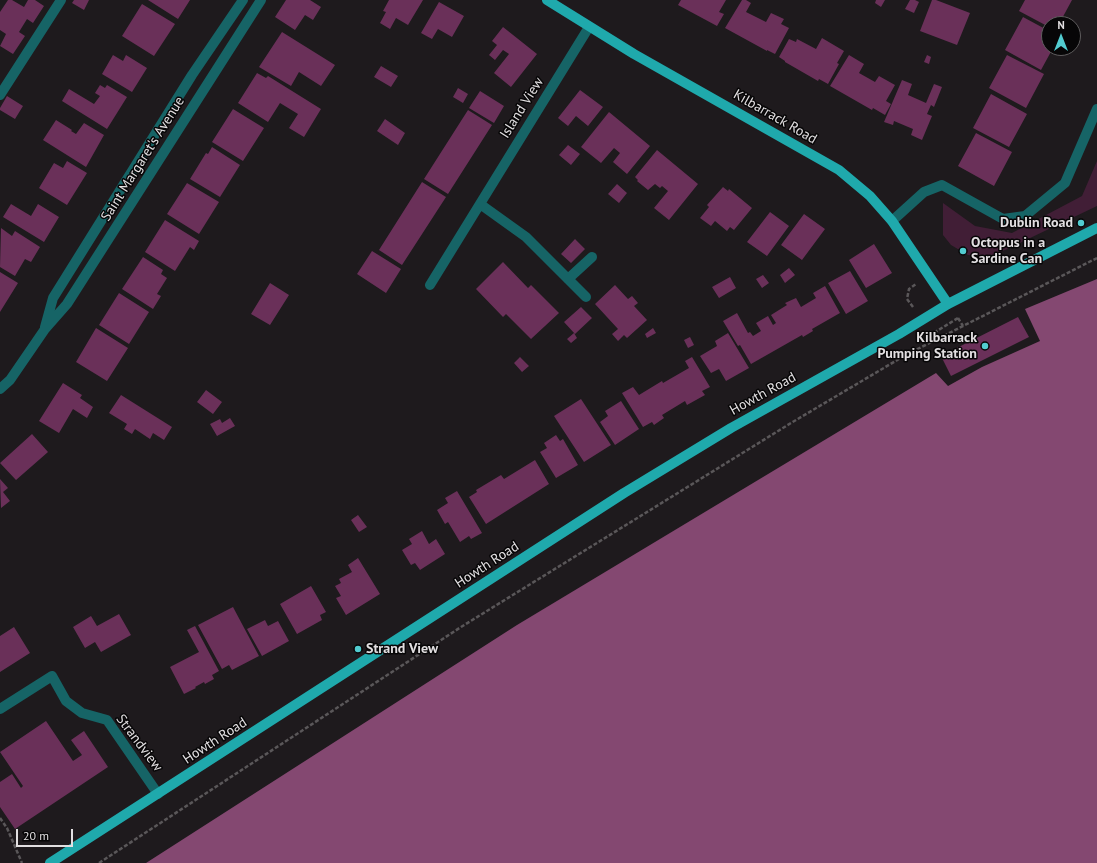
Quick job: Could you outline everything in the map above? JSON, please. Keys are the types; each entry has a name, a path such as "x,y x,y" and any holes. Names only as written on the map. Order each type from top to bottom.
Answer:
{"main road":[{"name":"Kilbarrack Road","path":"547,0 588,27 634,54 839,170 870,196 892,221 948,304"},
{"path":"948,304 1097,228"},
{"name":"Howth Road","path":"50,863 624,493 731,428 899,334 948,304"}],"street":[{"path":"0,95 61,0"},
{"name":"Saint Margaret's Avenue","path":"45,329 54,298 188,82 243,0"},
{"name":"Saint Margaret's Avenue","path":"0,389 10,380 45,329 68,304 261,0"},
{"name":"Island View","path":"430,285 588,27"},
{"path":"892,221 924,192 942,185 1003,219 1025,216 1065,183 1097,109"},
{"path":"480,204 526,237 586,297"},
{"path":"568,279 592,257"},
{"name":"Strandview","path":"0,709 52,676 66,701 82,713 108,720 158,794"}],"path":[{"path":"99,863 461,627 791,423 904,356 1097,258"},
{"path":"913,307 907,299 909,289 916,284"},
{"path":"930,331 932,334 958,318"},
{"path":"0,818 7,828 22,863"}],"shaded area":[{"path":"1097,161 1097,206 1005,250 987,257 968,255 951,245 943,235 943,203 975,226 1012,233 1082,196"},
{"path":"1097,279 1097,863 146,863 517,625 936,373 948,386 982,367 1040,341 1025,309"}],"building":[{"path":"8,0 12,0 24,7 28,0 35,0 44,6 33,23 27,19 19,32 25,36 13,54 0,46 6,34 0,30 0,12"},
{"path":"74,0 89,0 84,10 72,3"},
{"path":"148,0 190,0 178,19"},
{"path":"286,0 310,0 321,7 313,20 305,15 295,30 275,17"},
{"path":"389,0 423,0 408,25 396,18 390,29 380,23 386,12 383,11"},
{"path":"681,0 726,0 719,12 724,14 717,26 678,5"},
{"path":"742,0 746,0 751,3 746,12 766,22 771,13 784,19 781,24 789,28 775,54 725,28"},
{"path":"876,0 885,0 881,7 875,3"},
{"path":"910,0 919,2 914,13 905,9"},
{"path":"932,0 936,0 970,13 957,45 920,31"},
{"path":"1025,0 1072,0 1063,16 1041,16 1041,23 1019,11"},
{"path":"439,2 464,16 452,37 438,29 432,39 421,33"},
{"path":"142,4 175,24 154,56 122,36"},
{"path":"1023,17 1041,27 1041,56 1049,56 1041,70 1005,50"},
{"path":"503,27 537,54 511,87 494,73 509,54 503,50 495,60 489,55 497,45 492,41"},
{"path":"282,32 335,65 321,86 299,72 291,86 259,67"},
{"path":"822,38 844,51 828,84 819,79 818,81 779,57 789,39 796,42 797,39 816,49"},
{"path":"113,55 123,61 126,55 147,68 132,92 102,74"},
{"path":"849,55 864,64 859,73 875,82 879,76 895,85 886,101 891,104 885,115 873,108 872,110 830,86"},
{"path":"927,55 931,57 929,64 924,62"},
{"path":"1007,55 1044,74 1026,108 989,88"},
{"path":"381,66 398,76 391,87 374,77"},
{"path":"257,73 266,78 268,76 321,109 304,137 289,128 298,114 280,103 268,122 238,103"},
{"path":"902,80 912,84 908,95 926,103 934,84 942,87 934,107 931,105 927,114 932,116 922,140 911,135 913,129 894,121 893,125 884,122"},
{"path":"100,85 105,88 107,85 127,97 107,129 62,101 69,89 94,104 100,96 95,93"},
{"path":"458,88 468,94 463,103 453,97"},
{"path":"580,90 603,107 588,126 576,116 568,126 558,118"},
{"path":"480,91 504,106 494,123 469,108"},
{"path":"991,94 1027,114 1009,147 973,128"},
{"path":"7,96 23,106 15,119 0,110"},
{"path":"233,109 264,128 243,161 212,142"},
{"path":"468,110 492,125 448,194 424,179"},
{"path":"609,112 650,146 627,174 613,162 620,153 614,148 601,163 581,147"},
{"path":"385,119 405,133 398,145 377,131"},
{"path":"56,120 76,134 84,123 104,135 86,167 43,140"},
{"path":"976,133 1012,152 994,186 958,166"},
{"path":"568,145 580,154 571,165 559,155"},
{"path":"212,147 240,165 220,197 190,179 206,153 208,154"},
{"path":"657,150 698,184 669,220 654,208 668,191 662,186 660,188 655,184 648,190 637,181 638,180 635,177"},
{"path":"67,161 87,173 67,205 39,188 54,163 63,168"},
{"path":"422,182 446,197 402,265 379,250"},
{"path":"187,183 219,202 199,234 167,214"},
{"path":"617,184 627,193 619,203 608,194"},
{"path":"723,187 728,191 729,189 752,208 734,230 730,227 727,231 715,221 711,226 700,218 709,207 707,205"},
{"path":"11,204 31,216 38,204 59,217 44,242 3,217"},
{"path":"770,212 789,226 767,256 747,242"},
{"path":"804,214 825,229 802,260 781,245"},
{"path":"165,220 199,241 194,250 190,247 175,271 145,252"},
{"path":"1,228 12,236 15,231 40,247 31,262 25,259 15,276 0,267"},
{"path":"575,239 585,249 571,263 561,254"},
{"path":"874,244 892,273 866,288 849,260"},
{"path":"372,251 401,269 386,293 357,274"},
{"path":"143,257 163,270 161,274 167,278 157,294 161,296 153,309 122,289"},
{"path":"503,262 528,288 531,285 559,313 531,339 506,314 503,317 476,289"},
{"path":"789,268 795,275 785,283 780,275"},
{"path":"850,271 868,301 846,314 828,283"},
{"path":"0,272 18,283 0,312"},
{"path":"763,275 769,283 762,288 756,279"},
{"path":"730,277 736,288 719,298 712,287"},
{"path":"270,283 289,295 270,325 251,314"},
{"path":"615,285 628,299 632,296 638,303 634,306 647,320 627,338 624,335 618,341 612,334 618,329 595,304"},
{"path":"825,286 840,313 812,329 813,331 803,337 802,335 751,364 723,321 737,313 748,333 750,332 753,336 761,331 756,323 768,316 773,325 776,323 771,315 787,305 785,303 796,298 801,307 816,298 813,293"},
{"path":"119,293 149,312 129,344 99,325"},
{"path":"581,307 592,318 575,334 564,322"},
{"name":"Kilbarrack Pumping Station","path":"1018,317 1029,337 951,376 941,356"},
{"path":"96,328 128,348 107,381 76,362"},
{"path":"653,328 656,333 647,338 645,334"},
{"path":"574,333 577,338 571,343 567,339"},
{"path":"728,333 749,368 726,381 719,369 711,373 700,356 717,346 715,341"},
{"path":"690,337 694,345 688,348 684,340"},
{"path":"520,357 529,366 522,372 514,363"},
{"path":"692,357 710,387 702,391 705,395 687,405 685,401 662,415 664,418 654,425 652,422 643,427 622,393 633,387 639,395 662,381 663,383 689,368 685,361"},
{"path":"63,383 82,395 80,398 93,407 87,418 73,409 59,433 39,421"},
{"path":"206,390 222,402 213,414 197,402"},
{"path":"121,395 172,427 164,440 153,433 150,439 135,429 132,434 124,429 127,424 109,413"},
{"path":"581,399 611,445 584,462 554,416"},
{"path":"621,401 639,429 615,445 600,422 608,416 605,411"},
{"path":"230,418 235,426 217,436 210,424 220,419 222,423"},
{"path":"32,434 48,452 16,480 0,463"},
{"path":"556,435 560,441 563,439 578,465 556,478 540,452 547,448 544,443"},
{"path":"535,460 549,484 486,524 469,497 477,492 476,490 501,475 504,479"},
{"path":"0,479 8,488 3,492 10,501 1,508"},
{"path":"457,491 482,533 471,539 469,536 460,542 448,522 445,524 437,510 448,503 445,498"},
{"path":"358,515 367,527 359,532 351,520"},
{"path":"422,531 429,544 436,539 445,554 420,570 415,563 411,565 402,550 412,544 409,539"},
{"path":"358,558 380,594 346,615 336,598 341,596 335,586 341,583 339,579 352,572 348,565"},
{"path":"311,586 326,612 320,615 322,620 297,634 280,604"},
{"path":"233,607 259,656 232,670 229,665 222,669 198,625"},
{"path":"119,614 131,635 101,652 95,642 85,648 73,627 91,616 97,626"},
{"path":"265,620 268,626 278,621 289,641 262,656 247,629"},
{"path":"195,626 219,671 212,675 214,679 205,684 204,682 184,694 170,667 199,652 187,630"},
{"path":"14,627 30,653 0,672 0,636"},
{"path":"46,721 73,761 82,755 71,740 84,731 108,767 15,829 0,807 0,782 12,774 21,788 23,786 0,752"}],"place":[{"name":"Dublin Road","path":"1081,223"},
{"name":"Octopus in a Sardine Can","path":"963,251"},
{"name":"Kilbarrack Pumping Station","path":"985,346"},
{"name":"Strand View","path":"358,649"}]}
